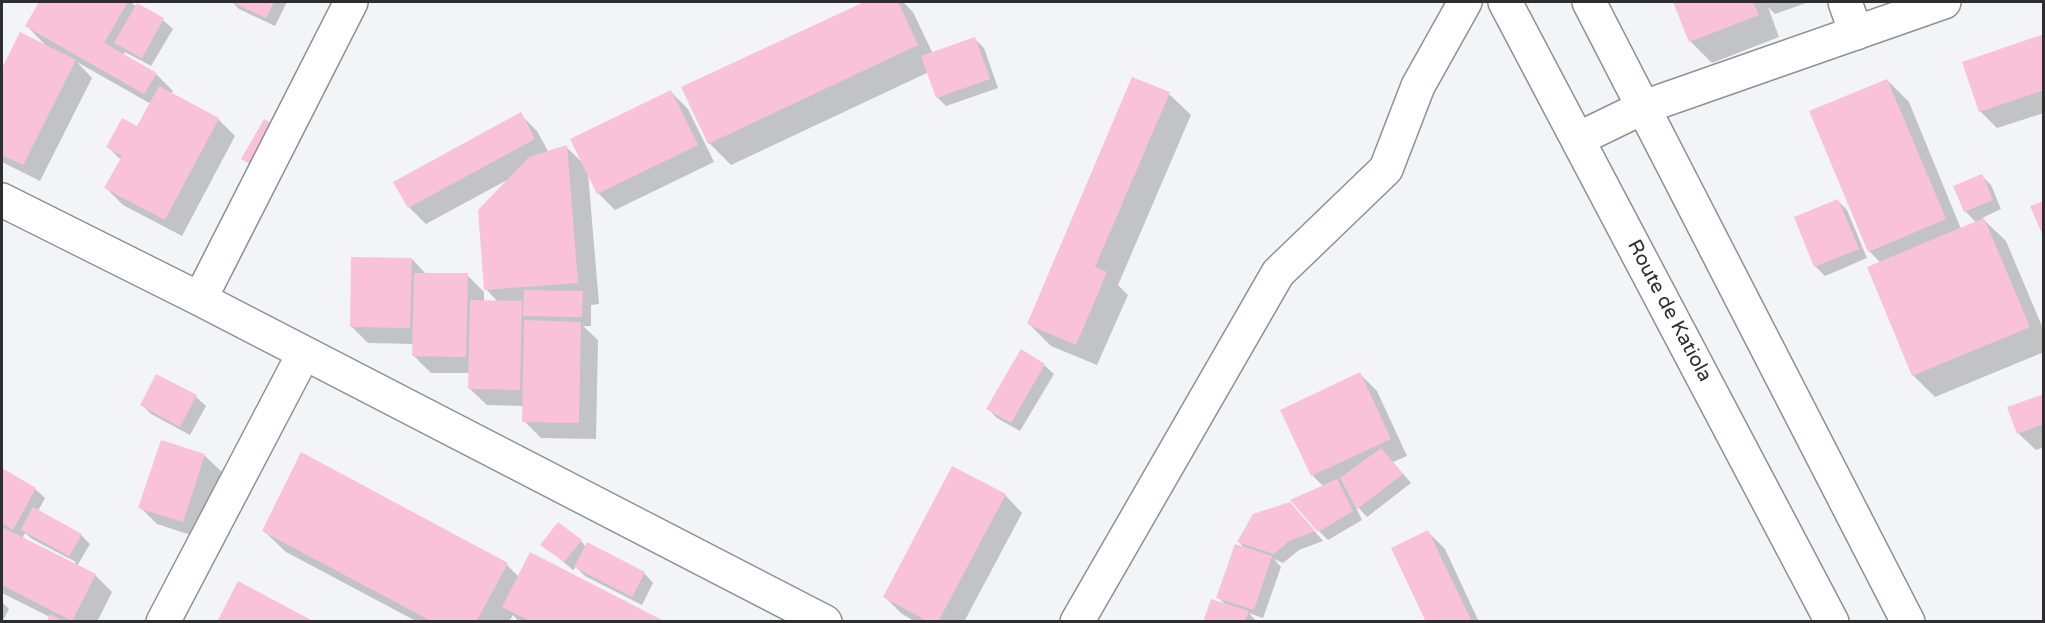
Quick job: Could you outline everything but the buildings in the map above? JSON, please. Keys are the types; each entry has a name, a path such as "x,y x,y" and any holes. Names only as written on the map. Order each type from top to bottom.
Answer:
{"main road":[{"path":"200,299 351,2"},
{"path":"1077,621 1278,273 1386,169 1418,86 1465,2"},
{"name":"Route de Katiola","path":"1505,2 1832,621"},
{"path":"1589,2 1908,621"},
{"path":"1845,2 1856,33"},
{"path":"1578,140 1644,107 1944,2"},
{"path":"2,200 200,299 825,621"},
{"path":"164,621 304,353"}]}
